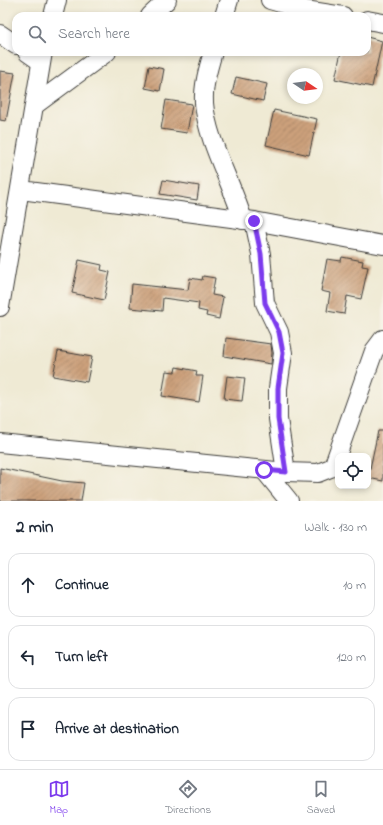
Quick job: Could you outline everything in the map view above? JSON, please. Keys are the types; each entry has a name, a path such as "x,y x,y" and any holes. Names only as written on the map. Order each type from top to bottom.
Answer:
{"street":[{"path":"54,12 57,0"},
{"path":"154,12 167,0"},
{"path":"225,12 229,0"},
{"path":"270,0 318,12"},
{"path":"371,21 383,23"},
{"path":"0,34 12,42"},
{"path":"0,307 35,105 37,56"},
{"path":"35,105 102,56"},
{"path":"212,56 206,76 204,103 212,138 238,200 249,220 261,254 265,303 279,332 283,353 278,388 278,419 286,472"},
{"path":"21,190 249,220 383,245"},
{"path":"0,443 264,470 318,473 333,467 374,351 383,339"},
{"path":"264,470 289,501"}],"building":[{"path":"371,38 382,41 372,87 335,79 340,56 371,56"},
{"path":"149,66 164,69 160,91 145,88"},
{"path":"0,71 15,73 6,121 0,120"},
{"path":"236,77 267,84 263,101 232,94"},
{"path":"166,100 192,104 187,133 161,129"},
{"path":"274,110 317,119 309,155 266,145"},
{"path":"163,180 199,186 197,200 160,194"},
{"path":"342,257 363,261 362,266 368,267 361,299 347,296 344,314 327,311 330,293 321,291 327,259 341,261"},
{"path":"79,260 102,265 101,270 110,272 104,300 72,293"},
{"path":"203,276 215,278 212,295 223,297 219,319 206,316 207,312 198,310 199,303 163,298 162,311 130,308 132,284 188,290 190,278 202,280"},
{"path":"226,338 271,344 271,364 224,356"},
{"path":"58,351 92,357 87,382 53,376"},
{"path":"176,367 197,371 196,376 203,376 199,402 162,396 166,371 175,372"},
{"path":"227,376 245,378 242,401 224,399"},
{"path":"378,431 383,431 383,481 371,479 371,464"},
{"path":"0,468 62,481 84,483 81,501 0,501"}],"route":[{"path":"254,221 261,254 265,303 279,332 283,353 278,388 278,419 286,472 264,470"}]}
